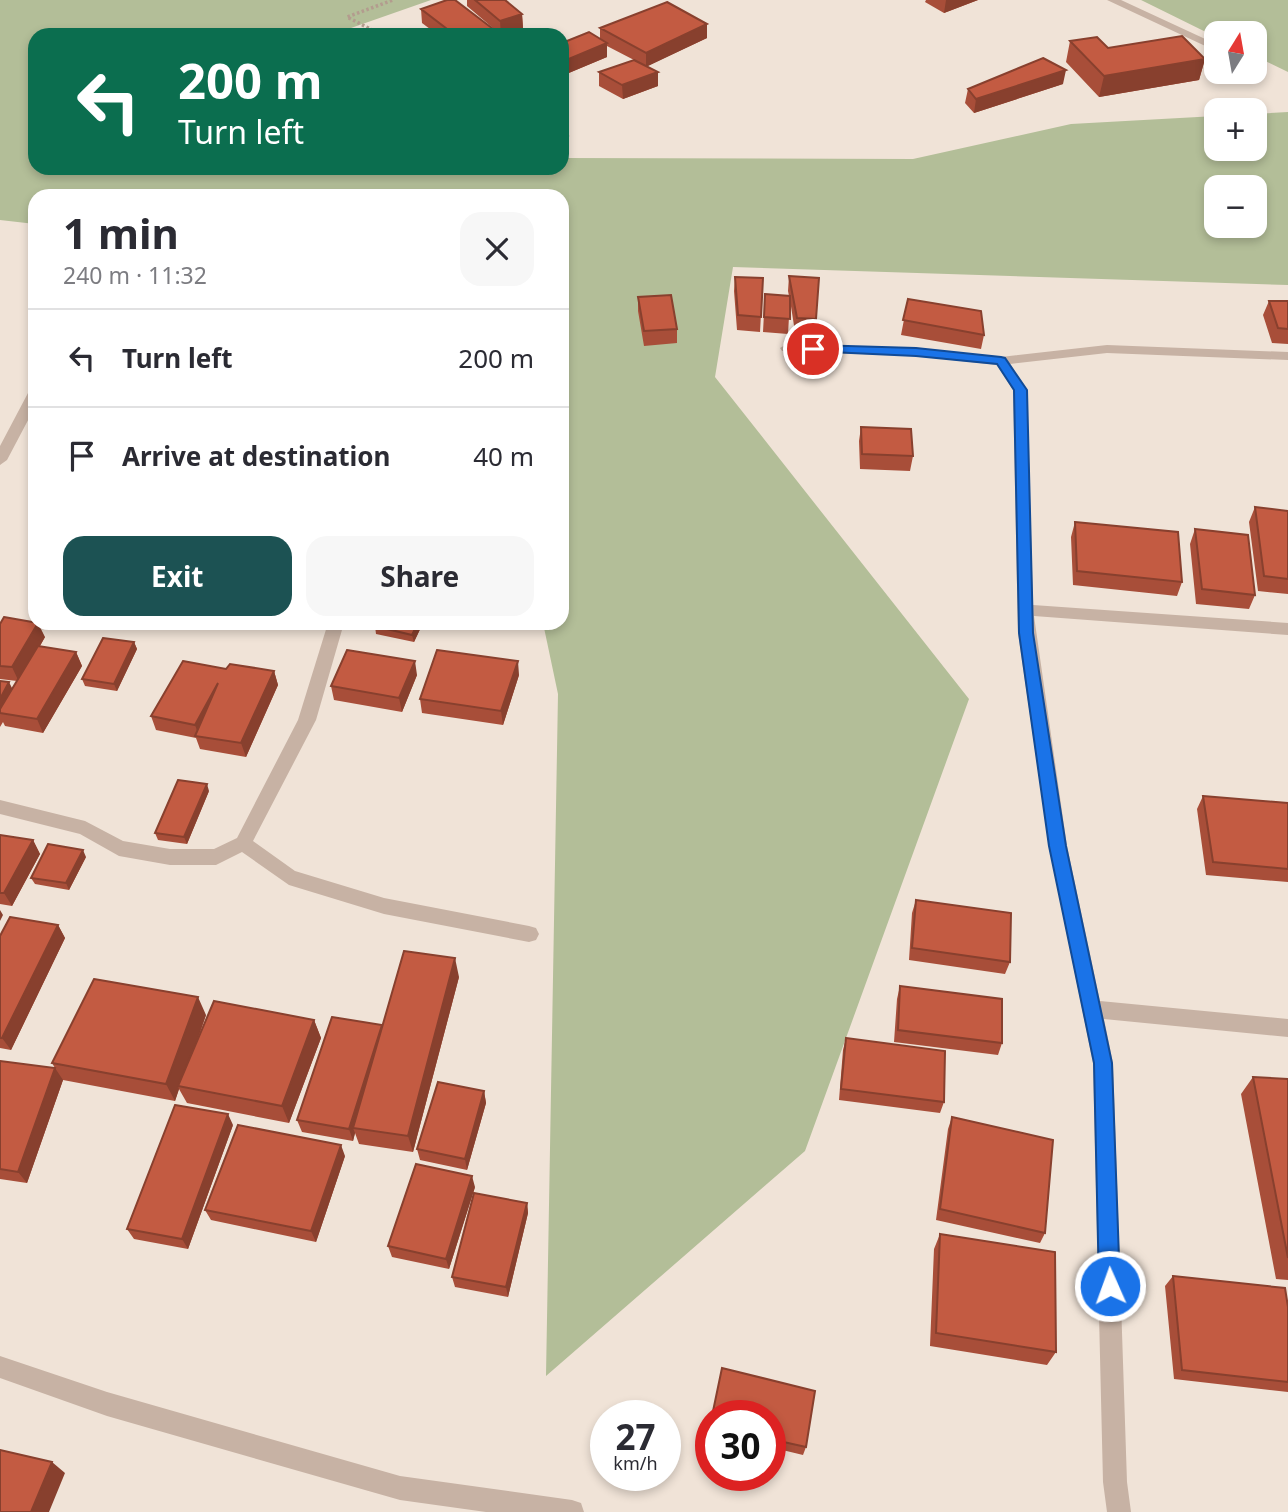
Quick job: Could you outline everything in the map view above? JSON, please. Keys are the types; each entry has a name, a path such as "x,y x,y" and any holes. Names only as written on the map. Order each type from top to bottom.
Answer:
{"street":[{"path":"1112,0 1204,42"},
{"path":"787,348 916,352 1001,361 1107,349 1288,356"},
{"path":"1001,361 1020,390 1026,633 1058,846 1103,1063 1115,1482 1119,1512"},
{"path":"0,460 28,406"},
{"path":"1026,610 1288,629"},
{"path":"0,807 85,828 119,848 170,857 216,857 243,843 307,720 334,630"},
{"path":"243,843 289,877 384,905 529,934"},
{"path":"1092,1009 1288,1028"},
{"path":"0,1367 107,1404 400,1489 572,1512"}],"path":[{"path":"368,28 347,17 393,0"}],"green space":[{"path":"0,0 431,0 351,28 28,28 28,175 569,175 569,158 913,159 1071,124 1204,117 1204,161 1267,161 1267,113 1288,112 1288,285 733,267 715,377 969,699 805,1151 546,1376 558,694 544,630 569,630 569,189 28,189 28,223 0,220"},
{"path":"1141,0 1288,0 1288,72 1267,62 1267,21 1204,21 1204,31"}],"building":[{"path":"455,0 492,28 446,28 421,9"},
{"path":"475,0 505,0 522,14 500,21"},
{"path":"667,2 707,24 646,53 600,28"},
{"path":"589,32 607,43 569,59 569,40"},
{"path":"1182,36 1204,59 1104,76 1070,41 1097,37 1108,48"},
{"path":"1043,58 1066,70 976,99 968,89"},
{"path":"634,60 658,72 622,85 599,72"},
{"path":"789,276 819,278 816,319 797,318"},
{"path":"735,277 763,278 761,317 738,315"},
{"path":"765,294 790,296 790,319 764,317"},
{"path":"671,295 677,329 644,331 638,297"},
{"path":"908,299 981,311 984,335 903,320"},
{"path":"1269,301 1288,301 1288,329 1278,328"},
{"path":"861,427 911,429 913,456 862,454"},
{"path":"1255,507 1288,511 1288,579 1264,576"},
{"path":"1075,522 1178,532 1182,582 1077,571"},
{"path":"1195,529 1248,535 1255,595 1202,589"},
{"path":"4,617 28,621 28,630 34,630 12,667 0,666 0,624"},
{"path":"391,630 414,630 412,635"},
{"path":"103,638 134,642 114,684 82,679"},
{"path":"38,646 76,652 37,719 0,713 0,709"},
{"path":"347,650 415,661 399,698 331,686"},
{"path":"437,650 518,661 501,711 420,699"},
{"path":"183,661 226,669 230,664 274,671 241,743 195,736 218,683 195,725 151,716"},
{"path":"0,681 9,682 0,699"},
{"path":"178,780 207,784 184,837 155,833"},
{"path":"1203,796 1288,803 1288,869 1213,862"},
{"path":"0,835 33,840 4,893 0,893"},
{"path":"48,844 83,850 66,883 31,878"},
{"path":"916,900 1011,913 1010,962 912,948"},
{"path":"10,917 58,925 0,1038 0,936"},
{"path":"404,951 455,958 408,1136 353,1128"},
{"path":"94,979 198,997 166,1084 52,1063"},
{"path":"900,986 1002,999 1002,1043 898,1030"},
{"path":"214,1001 314,1020 282,1106 178,1086"},
{"path":"332,1017 382,1025 349,1129 297,1120"},
{"path":"846,1038 945,1051 944,1102 841,1089"},
{"path":"0,1061 55,1068 18,1172 0,1169"},
{"path":"1253,1077 1288,1079 1288,1258"},
{"path":"438,1082 484,1091 465,1159 417,1149"},
{"path":"175,1105 228,1114 182,1239 127,1229"},
{"path":"952,1117 1053,1140 1045,1233 940,1209"},
{"path":"238,1125 341,1145 311,1231 205,1210"},
{"path":"416,1164 472,1176 446,1259 388,1246"},
{"path":"474,1193 527,1203 506,1287 452,1277"},
{"path":"940,1234 1055,1252 1056,1352 936,1333"},
{"path":"1173,1276 1285,1288 1288,1307 1288,1382 1182,1370"},
{"path":"722,1368 815,1391 806,1447 786,1443 786,1400 715,1400"},
{"path":"0,1450 52,1462 31,1512 0,1512"}],"route":[{"path":"813,349 916,352 1001,361 1020,390 1026,633 1058,846 1103,1063 1110,1286"}]}
